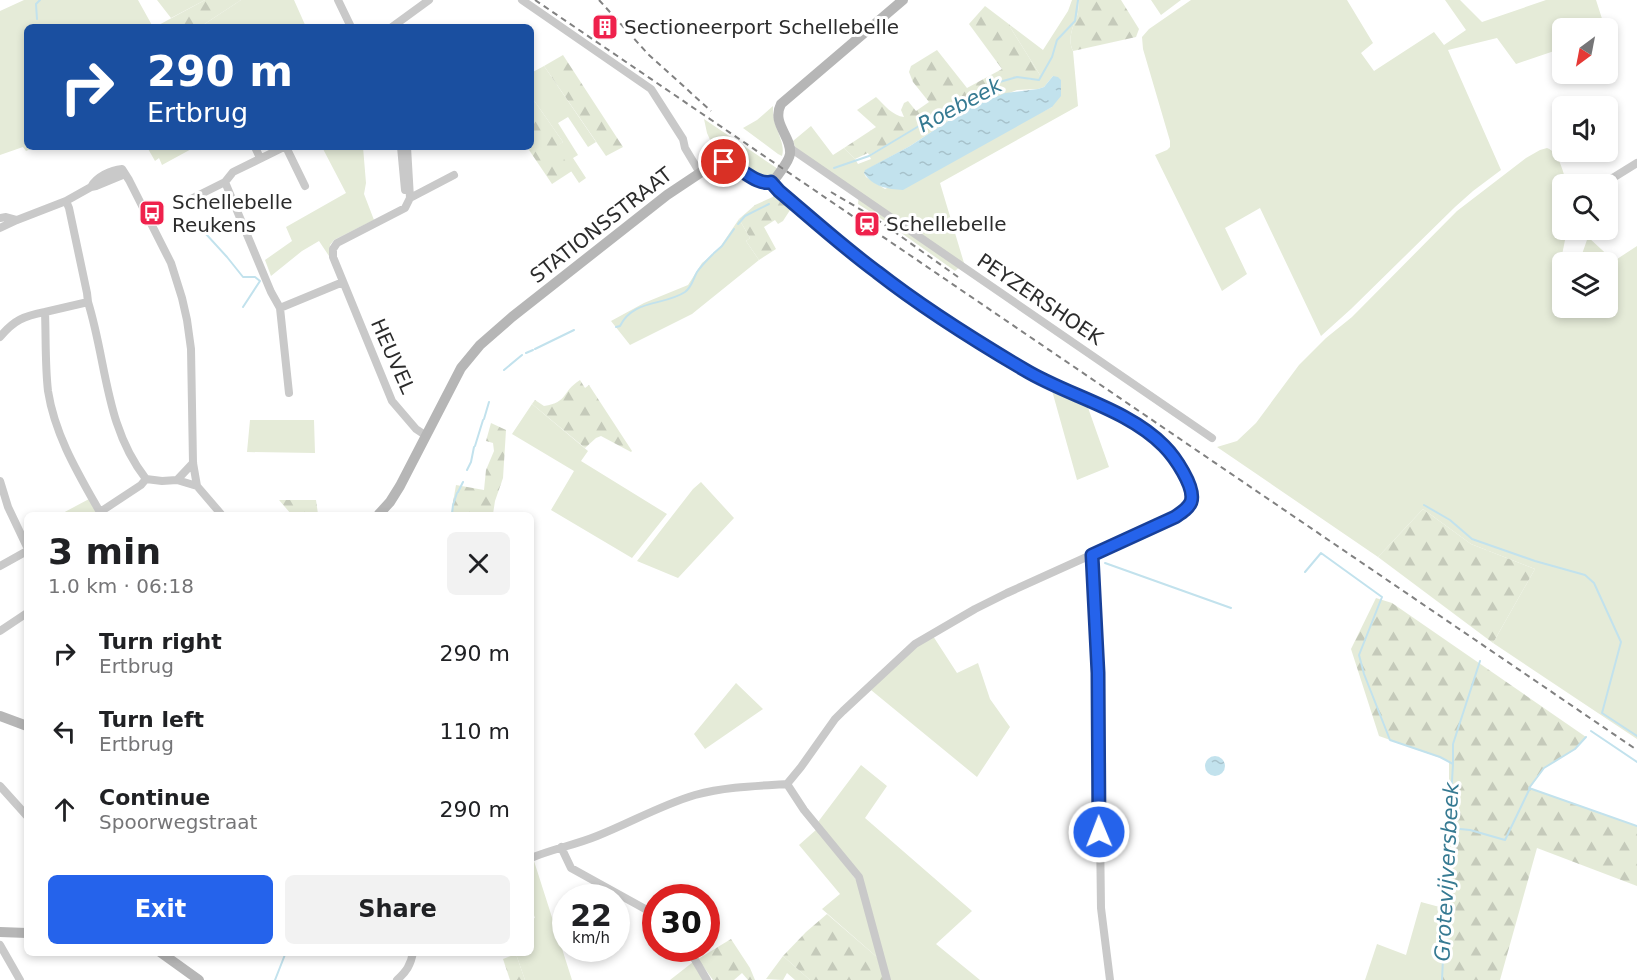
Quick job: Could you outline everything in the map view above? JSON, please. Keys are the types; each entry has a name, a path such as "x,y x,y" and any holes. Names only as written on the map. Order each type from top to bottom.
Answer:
{"street":[{"path":"339,0 350,24"},
{"path":"399,24 429,0"},
{"path":"522,0 651,89 683,139 685,148 700,173"},
{"path":"534,857 595,837 695,795 725,789 787,784 835,720 915,644 997,598 1175,517 1187,508 1191,501 1192,497 1184,474 1166,448 1142,428 1107,409 1039,378 984,345 877,273 771,182 788,160 790,148 777,116 781,104 903,0"},
{"name":"PEYZERSHOEK","path":"790,148 1212,438"},
{"path":"256,150 260,158"},
{"path":"185,202 225,182 232,172 278,150"},
{"path":"287,150 305,186"},
{"path":"401,150 405,191 410,197"},
{"path":"407,150 410,197"},
{"name":"STATIONSSTRAAT","path":"381,512 400,486 461,368 480,345 628,225 673,191 716,163 728,162 762,183 771,182"},
{"path":"1618,175 1637,163"},
{"path":"0,228 125,174 177,279 191,349 193,463 197,486 218,512"},
{"name":"HEUVEL","path":"425,435 416,429 392,400 333,257 333,249 337,243 405,208 410,197 453,175"},
{"path":"225,182 271,292 280,308 289,393"},
{"path":"66,201 110,400 129,456 146,479 177,480 197,486"},
{"path":"0,218 17,220"},
{"path":"280,308 343,282"},
{"path":"0,337 19,319 26,316 88,302"},
{"path":"45,312 48,392 54,416 72,463 100,512"},
{"path":"177,480 193,463"},
{"path":"102,512 146,479"},
{"path":"0,481 8,507 24,542"},
{"path":"0,566 24,551"},
{"path":"1092,555 1098,673 1101,908 1110,980"},
{"path":"0,630 24,615"},
{"path":"0,716 24,725"},
{"path":"787,784 804,810 858,877 887,980"},
{"path":"0,786 24,813"},
{"path":"561,847 571,868 642,907"},
{"path":"0,932 24,933"},
{"path":"0,945 20,980"},
{"path":"166,956 199,980"},
{"path":"397,980 407,970 412,956"},
{"path":"696,962 707,980"}],"green space":[{"path":"24,0 138,0 151,24 24,24 24,148 0,155 0,11"},
{"path":"157,0 205,0 171,18"},
{"path":"205,0 241,0 205,24 161,24"},
{"path":"241,0 294,0 305,24 205,24"},
{"path":"1072,0 1079,0 1078,14 1071,33 1078,106 940,183 964,263 955,271 858,204 859,192 796,149 793,141 811,126 833,155 844,148 858,164 871,159 869,155 996,83 1017,77 1033,80 1040,75 1010,25 1043,50 1068,11","holes":["1053,76 1052,107 885,189 866,177 864,173 965,110 1017,90 1044,87"]},
{"path":"1079,0 1121,0 1139,29 1136,37 1073,51 1071,47 1072,29 1078,14"},
{"path":"1151,0 1181,0 1161,15"},
{"path":"1191,0 1347,0 1373,43 1361,53 1374,71 1434,32 1444,45 1466,30 1445,0 1460,0 1482,22 1546,0 1596,0 1602,18 1552,18 1552,52 1516,64 1497,38 1448,50 1501,170 1455,207 1321,336 1260,208 1225,228 1247,274 1222,291 1155,155 1167,150 1170,147 1170,141 1143,49 1142,37 1149,29"},
{"path":"985,6 1010,25 1040,75 1039,80 1017,77 996,83 869,155 868,153 855,159 844,148 876,127 857,110 876,97 892,112 904,117 901,110 904,103 908,101 916,111 929,102 913,82 909,72 911,66 937,50 967,88 1002,69 969,24"},
{"path":"563,55 623,147 606,156 544,66"},
{"path":"544,66 596,142 588,147 568,117 558,123 578,155 573,158 586,178 579,183 555,147 563,142 534,100 534,71"},
{"path":"534,100 563,142 556,147 572,171 552,184 529,150 534,150"},
{"path":"773,106 774,121 782,145 782,156 743,128 757,120"},
{"path":"704,119 778,169 773,175 763,177 731,156 723,156 719,149 715,151"},
{"path":"1547,148 1552,152 1552,162 1559,162 1564,174 1552,174 1552,240 1565,240 1563,252 1552,252 1552,318 1618,318 1618,258 1637,246 1637,739 1493,643 1535,569 1471,544 1423,509 1378,557 1217,447 1237,441 1256,423 1299,365 1326,338 1352,317 1457,211 1526,158"},
{"path":"149,150 190,150 162,165 159,158 155,161"},
{"path":"324,150 363,150 366,183 364,194 374,220 334,240 330,245 329,256 319,241 302,251 271,276 265,260 292,241 286,227 346,193"},
{"path":"775,196 792,207 783,221 778,224 775,220 764,227 776,249 759,260 746,241 750,238 739,219 755,205"},
{"path":"739,219 750,238 746,241 759,260 692,314 630,345 611,321 644,303 688,285 702,263 718,250"},
{"path":"1587,240 1591,240 1604,252 1583,252"},
{"path":"580,380 585,388 589,385 631,452 601,436 585,448 532,404 535,400 544,406 558,402"},
{"path":"1051,387 1086,402 1109,467 1077,480"},
{"path":"532,404 588,451 581,461 667,514 632,558 551,510 574,471 512,434"},
{"path":"250,420 314,420 315,453 247,452"},
{"path":"491,423 506,430 503,478 493,512 451,512 456,485 484,490 486,470 494,451 493,443 486,441"},
{"path":"701,482 734,518 678,578 637,561 693,489"},
{"path":"89,499 97,512 65,512"},
{"path":"279,500 316,500 318,512 289,512"},
{"path":"1423,509 1471,544 1535,569 1493,643 1378,557"},
{"path":"1376,598 1392,603 1586,737 1575,749 1544,768 1530,788 1637,826 1637,886 1537,848 1500,980 1442,980 1451,831 1449,827 1449,761 1379,736 1351,649"},
{"path":"933,636 957,673 978,663 990,699 1010,727 977,777 871,690 913,649"},
{"path":"736,683 763,709 705,749 694,734"},
{"path":"861,765 887,786 865,818 972,911 936,944 980,980 889,980 862,879 818,822"},
{"path":"817,829 857,881 878,958 822,909 840,894 799,845"},
{"path":"534,861 552,917 552,962 566,962 572,980 525,980 517,956 534,956"},
{"path":"1421,902 1447,909 1442,978 1450,980 1365,980 1377,944 1406,955"},
{"path":"827,914 878,958 885,980 810,980 783,956"},
{"path":"731,939 755,980 748,980 742,973 734,980 713,980 700,962 720,962 720,946"},
{"path":"517,956 525,980 510,980 503,959"},
{"path":"783,956 810,980 795,980 787,973 783,980 766,979"},
{"path":"693,962 706,980 670,980"}],"water":[{"path":"1053,76 1061,80 1061,96 1052,107 903,190 876,184 864,173 865,170 910,146 965,110 1005,93 1044,87"},
{"path":"1215,756 1222,759 1225,766 1222,773 1215,776 1208,773 1205,766 1208,759"}],"waterway":[{"path":"37,19 36,4 40,0"},
{"name":"Roebeek","path":"834,168 869,156 996,83 1017,77 1039,80 1052,57 1057,40 1075,21 1078,0"},
{"name":"Roebeek","path":"738,224 745,216 769,204"},
{"path":"195,222 243,277 255,277 260,281 243,307"},
{"name":"Roebeek","path":"714,253 734,229"},
{"name":"Roebeek","path":"616,327 620,326 633,311 685,292 713,254"},
{"name":"Roebeek","path":"535,349 574,330"},
{"name":"Roebeek","path":"526,353 533,350"},
{"name":"Roebeek","path":"504,370 522,355"},
{"name":"Roebeek","path":"484,419 489,402"},
{"name":"Roebeek","path":"475,446 483,420"},
{"name":"Roebeek","path":"467,470 474,447"},
{"name":"Roebeek","path":"458,492 463,482"},
{"name":"Roebeek","path":"452,512 457,493"},
{"path":"1424,505 1450,520 1472,539 1535,561 1585,575 1594,583 1621,642 1602,713 1637,736"},
{"name":"Grotevijversbeek","path":"1305,572 1321,553 1382,597 1359,655 1364,674 1390,740 1440,757 1453,764 1448,821 1442,980"},
{"path":"1105,563 1231,608"},
{"name":"Grotevijversbeek","path":"1453,764 1453,744 1480,661"},
{"path":"1591,731 1637,762"},
{"path":"1586,737 1575,749 1544,768 1529,788 1637,826"},
{"path":"1450,828 1470,830 1505,840 1530,788"},
{"name":"Roebeek","path":"275,980 284,956"}],"railway":[{"path":"535,0 1637,750"},
{"path":"599,0 648,54 711,111"},
{"path":"831,192 875,218 958,277"}],"place":[{"name":"Sectioneerport Schellebelle","path":"605,27"},
{"name":"Schellebelle Reukens","path":"152,213"},
{"name":"Schellebelle","path":"867,224"}],"route":[{"path":"724,162 731,163 762,183 771,182 877,273 984,345 1039,378 1107,409 1142,428 1166,448 1184,474 1192,497 1182,513 1092,555 1098,673 1099,832"}]}
